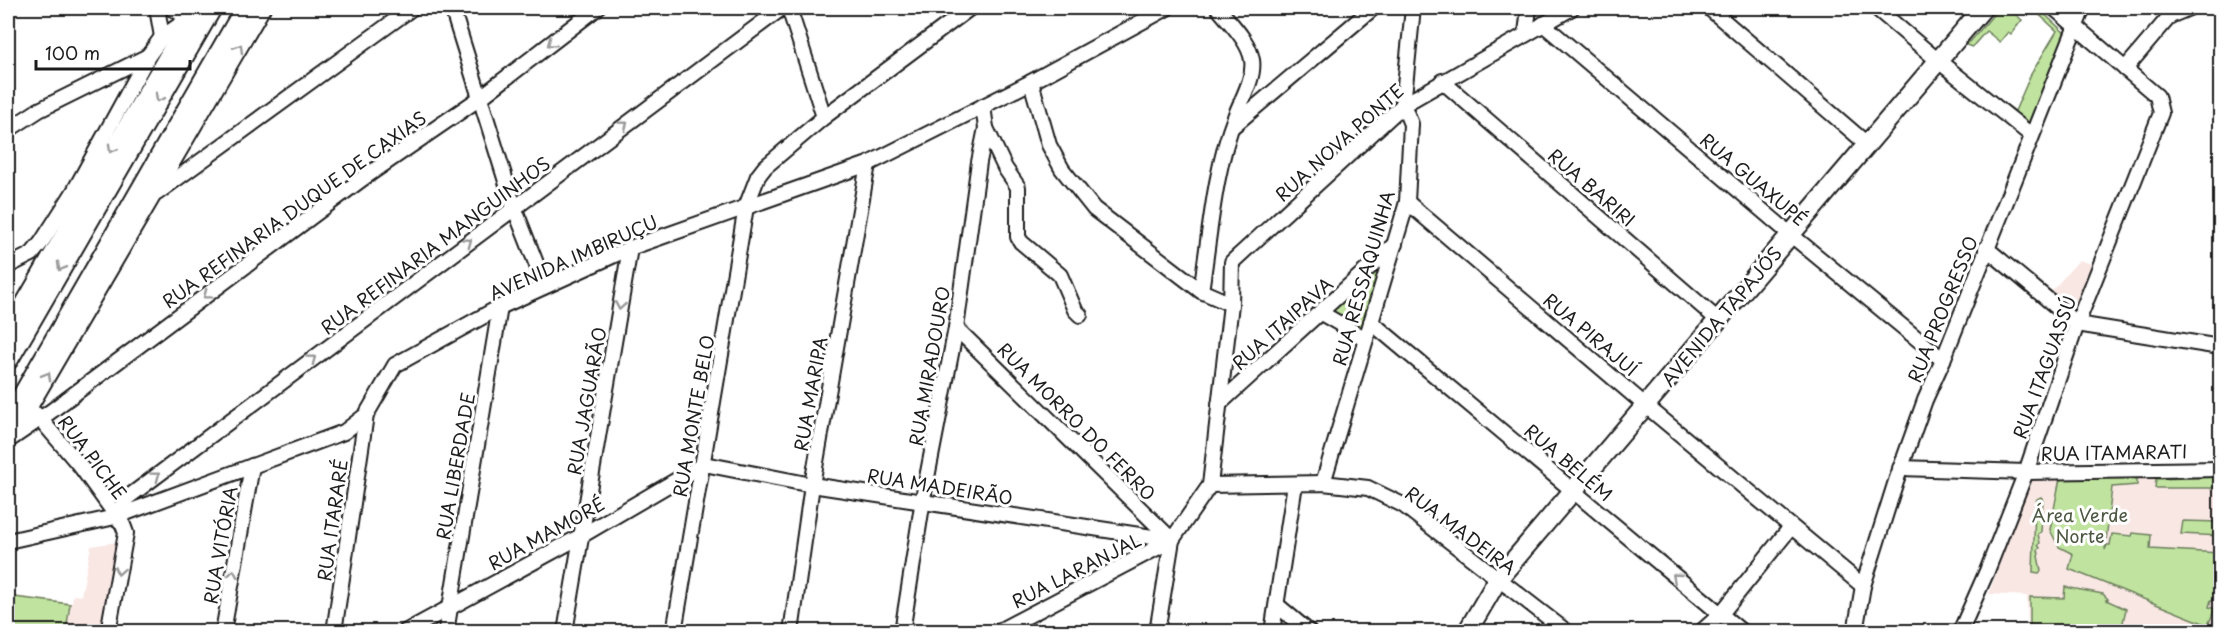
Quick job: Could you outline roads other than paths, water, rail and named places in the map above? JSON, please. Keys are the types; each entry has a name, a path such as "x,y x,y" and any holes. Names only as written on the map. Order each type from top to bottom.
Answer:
{"highway":[{"path":"8,359 211,8"},
{"path":"9,435 246,8"}],"main road":[{"name":"AVENIDA TAPAJÓS","path":"1467,632 1498,579 1983,8"}],"street":[{"path":"157,8 162,37"},
{"path":"171,8 180,13 191,13"},
{"path":"9,435 32,403 263,8"},
{"path":"152,197 412,8"},
{"path":"452,8 514,207 545,286"},
{"name":"RUA REFINARIA DUQUE DE CAXIAS","path":"9,435 41,418 362,179 480,98 597,8"},
{"name":"RUA REFINARIA MANGUINHOS","path":"115,517 127,498 782,8"},
{"path":"789,8 824,117"},
{"name":"RUA MONTE BELO","path":"674,632 746,207 758,176 765,167 824,117 970,8"},
{"name":"AVENIDA IMBIRUÇU","path":"8,541 115,517 344,432 366,415 395,365 500,307 630,248 868,164 1031,82 1167,8"},
{"path":"1201,291 1220,168 1253,63 1250,50 1218,8"},
{"path":"1231,127 1373,8"},
{"name":"RUA RESSAQUINHA","path":"1323,483 1407,201 1410,124 1403,105 1413,8"},
{"path":"1526,33 1529,8"},
{"name":"RUA NOVA PONTE","path":"1231,304 1232,262 1403,105 1572,8"},
{"path":"1708,8 1868,146"},
{"path":"1876,8 2031,135"},
{"path":"2054,8 2125,69 2170,16 2189,8"},
{"name":"RUA PROGRESSO","path":"1855,632 1863,586 1900,468 1925,400 2083,8"},
{"path":"8,266 32,254 41,243 73,193 148,56 162,37 191,13"},
{"path":"8,329 191,13"},
{"name":"RUA GUAXUPÉ","path":"1544,24 1790,234 1943,360"},
{"path":"8,130 39,110 148,56"},
{"name":"RUA ITAGUASSÚ","path":"1960,632 2026,472 2077,324 2161,113 2157,96 2125,69"},
{"name":"RUA BARIRI","path":"1442,81 1718,320"},
{"path":"1031,82 1049,145 1062,169 1094,210 1201,291 1231,304 1210,485 1172,540 1157,632"},
{"name":"RUA MIRADOURO","path":"902,632 924,493 956,328 979,162 986,128 983,106"},
{"path":"986,128 1005,168 1018,187 1018,237 1059,275 1080,315"},
{"name":"RUA MARIPA","path":"791,632 812,486 868,164"},
{"name":"RUA PIRAJUÍ","path":"1407,201 1645,405 1863,586"},
{"name":"RUA ITAIPAVA","path":"1220,404 1395,243"},
{"name":"RUA JAGUARÃO","path":"565,632 630,248"},
{"path":"1986,248 2077,324 2220,347"},
{"path":"32,254 43,269"},
{"name":"RUA LIBERDADE","path":"446,632 500,307"},
{"path":"1322,312 1366,339"},
{"name":"RUA BELÉM","path":"1371,322 1742,632"},
{"name":"RUA MORRO DO FERRO","path":"956,328 1172,540"},
{"name":"RUA PICHE","path":"32,403 35,413 81,467 123,525 126,533 108,632"},
{"name":"RUA ITARARÉ","path":"334,632 366,415"},
{"name":"RUA MADEIRÃO","path":"704,464 812,486 1172,540"},
{"name":"RUA MAMORÉ","path":"405,632 704,464"},
{"name":"RUA VITÓRIA","path":"223,632 252,466"},
{"name":"RUA ITAMARATI","path":"1900,468 2026,472 2220,469"},
{"name":"RUA MADEIRA","path":"1210,485 1323,483 1368,488 1403,505 1567,632"},
{"path":"1272,632 1295,484"},
{"path":"1701,632 1720,615 1791,527"},
{"name":"RUA LARANJAL","path":"997,632 1172,540"},
{"path":"1277,605 1309,632"}],"park label":[{"name":"Área Verde Norte","path":"2080,524"}]}
